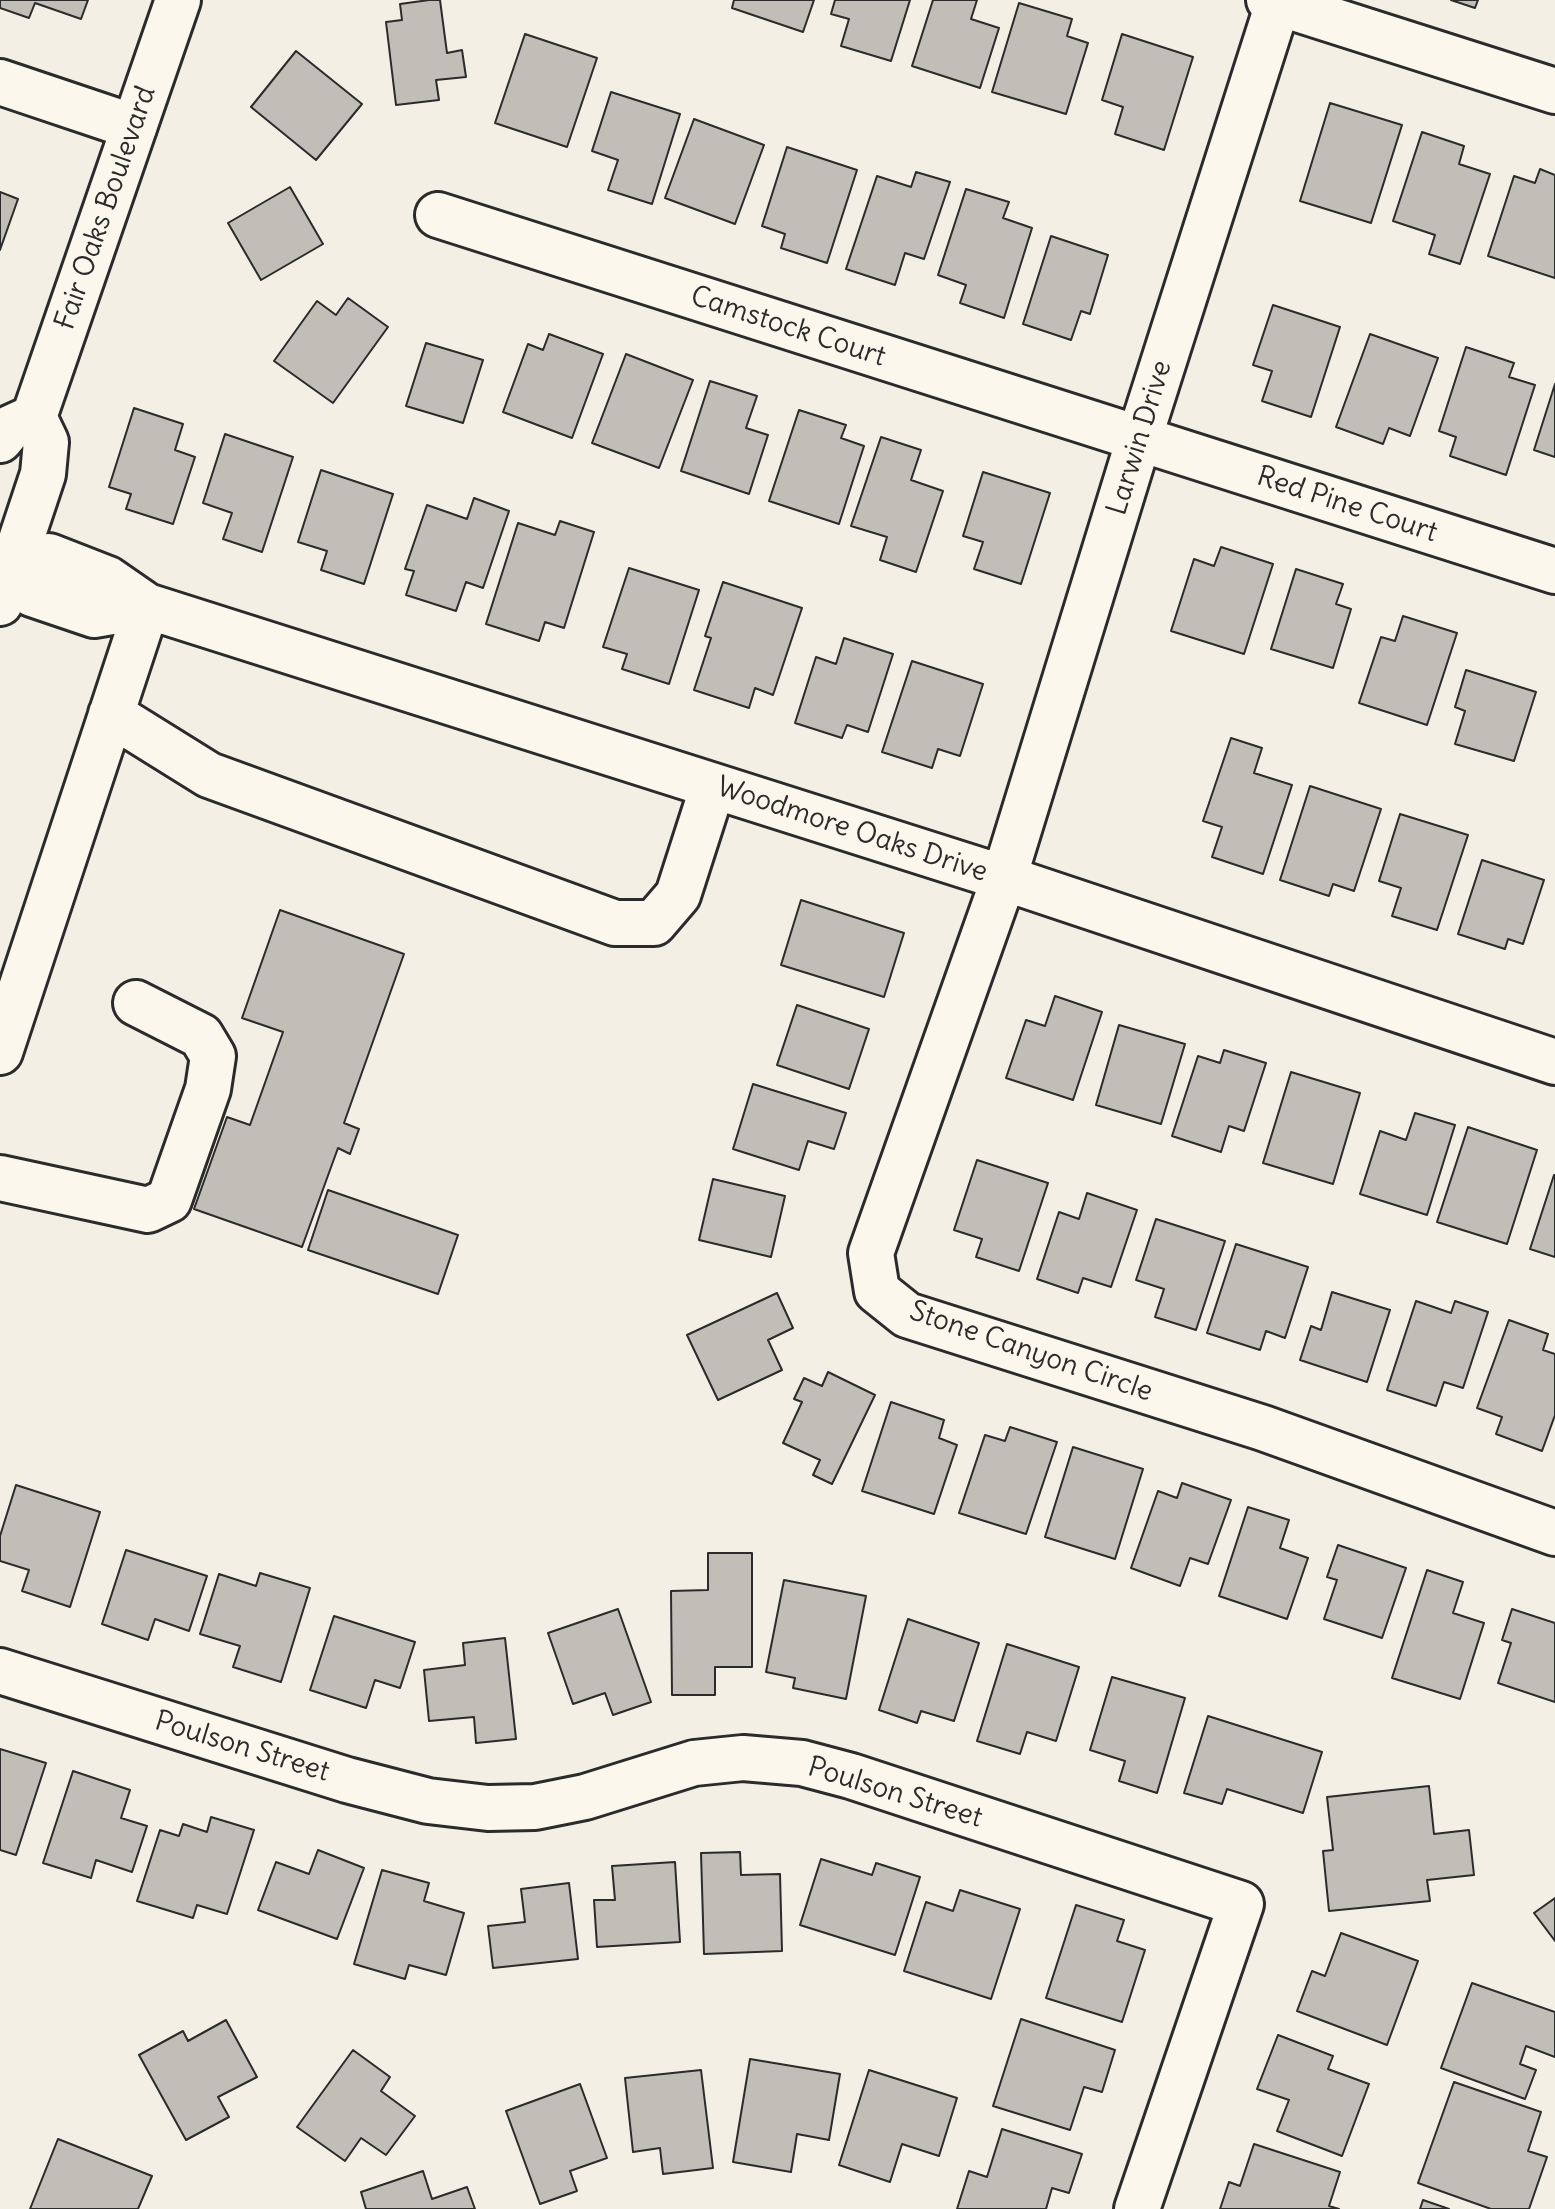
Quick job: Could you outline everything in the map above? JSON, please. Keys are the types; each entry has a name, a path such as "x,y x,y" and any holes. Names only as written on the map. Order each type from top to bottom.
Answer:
{"street":[{"name":"Fair Oaks Boulevard","path":"4,576 43,474 46,442 17,428 134,127 178,0"},
{"path":"1275,1 1555,91"},
{"name":"Larwin Drive","path":"1004,878 1275,1"},
{"path":"0,82 134,127"},
{"name":"Camstock Court","path":"438,215 1139,439"},
{"name":"Red Pine Court","path":"1139,439 1555,571"},
{"name":"Woodmore Oaks Drive","path":"4,576 49,556 108,579 147,606 1004,878 1555,1062"},
{"path":"0,1052 147,606"},
{"path":"111,714 209,775 615,923 654,923 678,895 713,786"},
{"name":"Stone Canyon Circle","path":"1004,878 871,1253 877,1291 907,1315 1263,1428 1555,1533"},
{"path":"0,1178 148,1210 169,1200 208,1089 213,1056 201,1036 136,1003"},
{"name":"Poulson Street","path":"0,1671 347,1780 443,1803 488,1808 535,1807 585,1797 694,1763 743,1758 802,1763 851,1776 1241,1904 1137,2209"}],"building":[{"path":"0,0 88,0 81,19 35,3 29,18 0,8"},
{"path":"440,0 447,53 462,50 466,77 436,80 439,100 396,105 386,22 402,20 400,4"},
{"path":"734,0 814,0 803,32 732,8"},
{"path":"835,0 910,0 891,61 841,46 849,19 831,14"},
{"path":"933,0 977,0 971,19 999,28 980,88 912,66"},
{"path":"1451,0 1478,0 1475,8"},
{"path":"1019,3 1072,19 1067,36 1088,43 1066,114 992,92"},
{"path":"525,34 597,58 567,147 495,123"},
{"path":"1122,34 1193,57 1164,150 1115,134 1123,107 1102,100"},
{"path":"296,51 362,104 316,160 251,107"},
{"path":"611,92 680,114 652,204 608,190 618,160 592,151"},
{"path":"1330,103 1402,125 1371,223 1300,201"},
{"path":"694,119 764,145 735,224 665,198"},
{"path":"1422,132 1464,146 1459,164 1490,174 1460,264 1429,254 1435,235 1393,221"},
{"path":"787,147 857,170 827,263 781,248 785,234 762,226"},
{"path":"1540,169 1555,175 1555,278 1488,256 1514,176 1535,183"},
{"path":"916,172 950,182 924,259 905,253 895,285 846,269 877,176 911,187"},
{"path":"290,187 323,244 261,280 228,223"},
{"path":"966,189 1009,202 1003,218 1032,228 1004,318 960,303 966,285 938,275"},
{"path":"0,192 18,199 0,250"},
{"path":"1051,236 1108,255 1090,314 1081,311 1071,340 1023,324"},
{"path":"348,298 388,327 333,403 274,361 317,301 336,315"},
{"path":"1273,305 1340,327 1311,417 1262,401 1272,371 1253,365"},
{"path":"549,334 603,354 572,438 503,412 528,344 543,350"},
{"path":"1370,334 1438,358 1410,436 1389,428 1383,444 1336,427"},
{"path":"426,343 483,360 463,423 406,406"},
{"path":"1466,347 1514,363 1509,377 1535,385 1506,475 1450,456 1456,437 1439,431"},
{"path":"626,354 693,380 659,468 592,443"},
{"path":"710,381 757,396 746,428 768,435 749,494 681,471"},
{"path":"1555,384 1555,457 1534,450"},
{"path":"134,408 183,424 175,450 195,457 173,524 126,509 131,494 109,487"},
{"path":"799,410 846,425 841,438 864,446 839,524 769,501"},
{"path":"225,434 293,457 262,552 223,539 232,513 203,503"},
{"path":"881,437 921,450 911,480 943,491 916,572 880,560 887,537 851,526"},
{"path":"321,470 393,494 364,584 321,570 327,551 298,542"},
{"path":"983,472 1050,493 1021,584 974,569 983,542 963,536"},
{"path":"474,498 509,511 483,588 466,582 456,611 406,595 414,571 405,569 427,505 467,519"},
{"path":"560,521 594,532 564,628 545,622 539,641 486,624 518,523 555,535"},
{"path":"1221,547 1273,564 1244,654 1171,631 1194,559 1214,566"},
{"path":"629,568 699,590 669,684 622,669 627,654 603,647"},
{"path":"1296,569 1343,584 1336,604 1351,609 1333,668 1271,649"},
{"path":"723,582 802,608 773,695 755,688 749,708 694,690 711,638 705,636"},
{"path":"1403,616 1457,633 1427,725 1359,703 1381,637 1395,641"},
{"path":"844,638 893,654 868,732 847,725 842,738 795,723 816,657 836,664"},
{"path":"912,661 983,684 960,756 938,749 932,768 882,752"},
{"path":"1466,670 1536,692 1514,761 1455,744 1465,711 1455,707"},
{"path":"1231,738 1262,748 1254,773 1292,785 1263,874 1212,857 1222,827 1203,821"},
{"path":"1310,786 1381,809 1354,891 1333,884 1329,896 1280,880"},
{"path":"1400,814 1468,835 1437,930 1392,916 1401,888 1379,881"},
{"path":"1482,860 1544,880 1523,944 1508,939 1505,949 1458,934"},
{"path":"801,900 904,933 884,997 781,965"},
{"path":"280,910 404,954 344,1123 359,1129 350,1154 338,1148 302,1247 194,1209 227,1117 250,1125 283,1032 242,1018"},
{"path":"1055,996 1102,1012 1073,1100 1006,1078 1026,1020 1045,1026"},
{"path":"797,1005 869,1029 849,1089 777,1065"},
{"path":"1119,1025 1185,1044 1161,1124 1096,1105"},
{"path":"1224,1050 1266,1063 1244,1131 1229,1126 1221,1152 1172,1136 1198,1056 1220,1063"},
{"path":"1291,1072 1360,1093 1333,1184 1263,1163"},
{"path":"753,1084 846,1113 834,1149 808,1141 799,1170 733,1149"},
{"path":"1415,1113 1455,1125 1427,1215 1360,1194 1380,1131 1406,1140"},
{"path":"1468,1127 1537,1150 1507,1244 1437,1222"},
{"path":"977,1160 1048,1183 1019,1271 976,1257 982,1239 954,1230"},
{"path":"1555,1175 1555,1257 1530,1249"},
{"path":"713,1179 785,1196 771,1257 699,1240"},
{"path":"328,1190 458,1235 438,1294 308,1250"},
{"path":"1087,1193 1137,1210 1111,1287 1083,1278 1078,1293 1037,1279 1059,1212 1079,1219"},
{"path":"1156,1219 1225,1241 1196,1330 1155,1317 1164,1289 1136,1280"},
{"path":"1236,1244 1308,1267 1285,1338 1266,1331 1260,1350 1207,1333"},
{"path":"1332,1292 1390,1310 1367,1382 1300,1360 1311,1326 1321,1330"},
{"path":"777,1293 793,1328 768,1340 782,1370 718,1400 687,1335"},
{"path":"1416,1301 1451,1313 1455,1301 1488,1312 1463,1388 1444,1382 1436,1406 1387,1390"},
{"path":"1509,1320 1548,1334 1543,1350 1555,1354 1555,1415 1542,1451 1496,1434 1502,1417 1477,1408"},
{"path":"828,1372 875,1395 832,1484 813,1475 820,1460 783,1443 802,1402 794,1399 804,1378 822,1386"},
{"path":"891,1402 944,1420 939,1438 957,1445 934,1514 862,1491"},
{"path":"1010,1427 1057,1442 1026,1534 959,1513 985,1435 1005,1441"},
{"path":"1073,1447 1143,1469 1115,1559 1045,1537"},
{"path":"1182,1483 1231,1500 1208,1564 1190,1558 1180,1586 1131,1568 1158,1491 1177,1498"},
{"path":"16,1485 100,1512 70,1607 22,1591 29,1570 0,1561 0,1536"},
{"path":"1248,1507 1289,1520 1280,1548 1308,1558 1287,1619 1219,1596"},
{"path":"1338,1545 1406,1568 1382,1638 1324,1619 1337,1580 1327,1577"},
{"path":"126,1550 207,1576 189,1631 155,1619 148,1640 102,1624"},
{"path":"708,1553 752,1553 752,1667 715,1667 715,1695 672,1695 671,1591 708,1590"},
{"path":"1427,1570 1463,1582 1453,1613 1484,1623 1460,1699 1392,1678"},
{"path":"260,1573 310,1588 281,1682 233,1667 240,1646 200,1634 219,1574 256,1586"},
{"path":"784,1580 866,1596 846,1699 793,1688 795,1678 766,1672"},
{"path":"618,1609 651,1702 613,1715 605,1693 573,1704 548,1633"},
{"path":"1512,1609 1555,1623 1555,1702 1498,1683 1511,1643 1502,1640"},
{"path":"334,1616 415,1642 400,1688 375,1680 366,1708 310,1690"},
{"path":"908,1619 979,1643 954,1721 921,1711 917,1723 879,1710"},
{"path":"505,1638 516,1739 476,1743 474,1717 429,1721 424,1670 465,1665 463,1643"},
{"path":"1007,1644 1079,1667 1056,1741 1027,1732 1020,1754 977,1741"},
{"path":"1112,1677 1185,1698 1157,1793 1119,1781 1125,1761 1090,1750"},
{"path":"1208,1716 1322,1752 1303,1813 1227,1789 1222,1804 1184,1793"},
{"path":"0,1749 46,1763 16,1855 0,1850"},
{"path":"73,1771 130,1790 121,1818 147,1826 132,1872 96,1860 91,1878 43,1863"},
{"path":"1429,1786 1434,1834 1469,1830 1474,1875 1427,1880 1430,1901 1329,1911 1323,1851 1333,1850 1327,1797"},
{"path":"211,1817 254,1830 227,1914 197,1905 193,1918 137,1901 160,1830 179,1836 183,1824 207,1832"},
{"path":"318,1850 364,1868 337,1939 258,1910 276,1862 309,1874"},
{"path":"740,1852 741,1875 780,1874 782,1951 704,1954 701,1853"},
{"path":"821,1859 872,1875 876,1863 920,1877 895,1955 800,1925"},
{"path":"675,1862 680,1942 597,1947 594,1900 615,1900 612,1866"},
{"path":"382,1870 429,1883 424,1901 464,1913 446,1975 409,1965 405,1979 354,1964"},
{"path":"569,1883 578,1959 493,1968 488,1926 525,1922 521,1889"},
{"path":"960,1890 1020,1909 991,1999 904,1971 926,1902 953,1911"},
{"path":"1555,1898 1555,1941 1534,1913"},
{"path":"1076,1905 1124,1920 1117,1941 1145,1950 1122,2022 1046,1998"},
{"path":"1341,1933 1418,1961 1387,2045 1297,2011 1312,1971 1325,1976"},
{"path":"1472,1983 1555,2012 1555,2057 1526,2046 1520,2064 1536,2070 1525,2099 1441,2068"},
{"path":"1021,2019 1115,2050 1102,2092 1084,2087 1070,2130 993,2106"},
{"path":"226,2020 257,2077 218,2097 229,2117 186,2140 139,2055 183,2031 188,2041"},
{"path":"1278,2035 1333,2056 1328,2069 1369,2084 1342,2156 1277,2131 1289,2100 1257,2089"},
{"path":"353,2050 390,2077 381,2091 415,2116 386,2155 361,2138 345,2161 297,2127"},
{"path":"750,2059 840,2074 829,2140 797,2134 791,2172 733,2162"},
{"path":"701,2070 713,2168 663,2174 660,2148 633,2152 625,2078"},
{"path":"869,2070 957,2098 939,2156 902,2144 890,2182 839,2165"},
{"path":"1454,2082 1541,2112 1528,2151 1547,2157 1529,2209 1491,2209 1418,2183"},
{"path":"580,2084 607,2158 570,2171 577,2191 540,2204 506,2111"},
{"path":"1002,2129 1082,2154 1069,2193 1052,2188 1046,2209 957,2209 969,2171 987,2177"},
{"path":"58,2139 152,2176 138,2209 30,2209"},
{"path":"1254,2144 1340,2172 1329,2206 1339,2209 1220,2209 1229,2182 1240,2186"},
{"path":"423,2171 432,2199 467,2187 475,2209 366,2209 361,2192"},
{"path":"1423,2200 1449,2209 1420,2209"}]}
